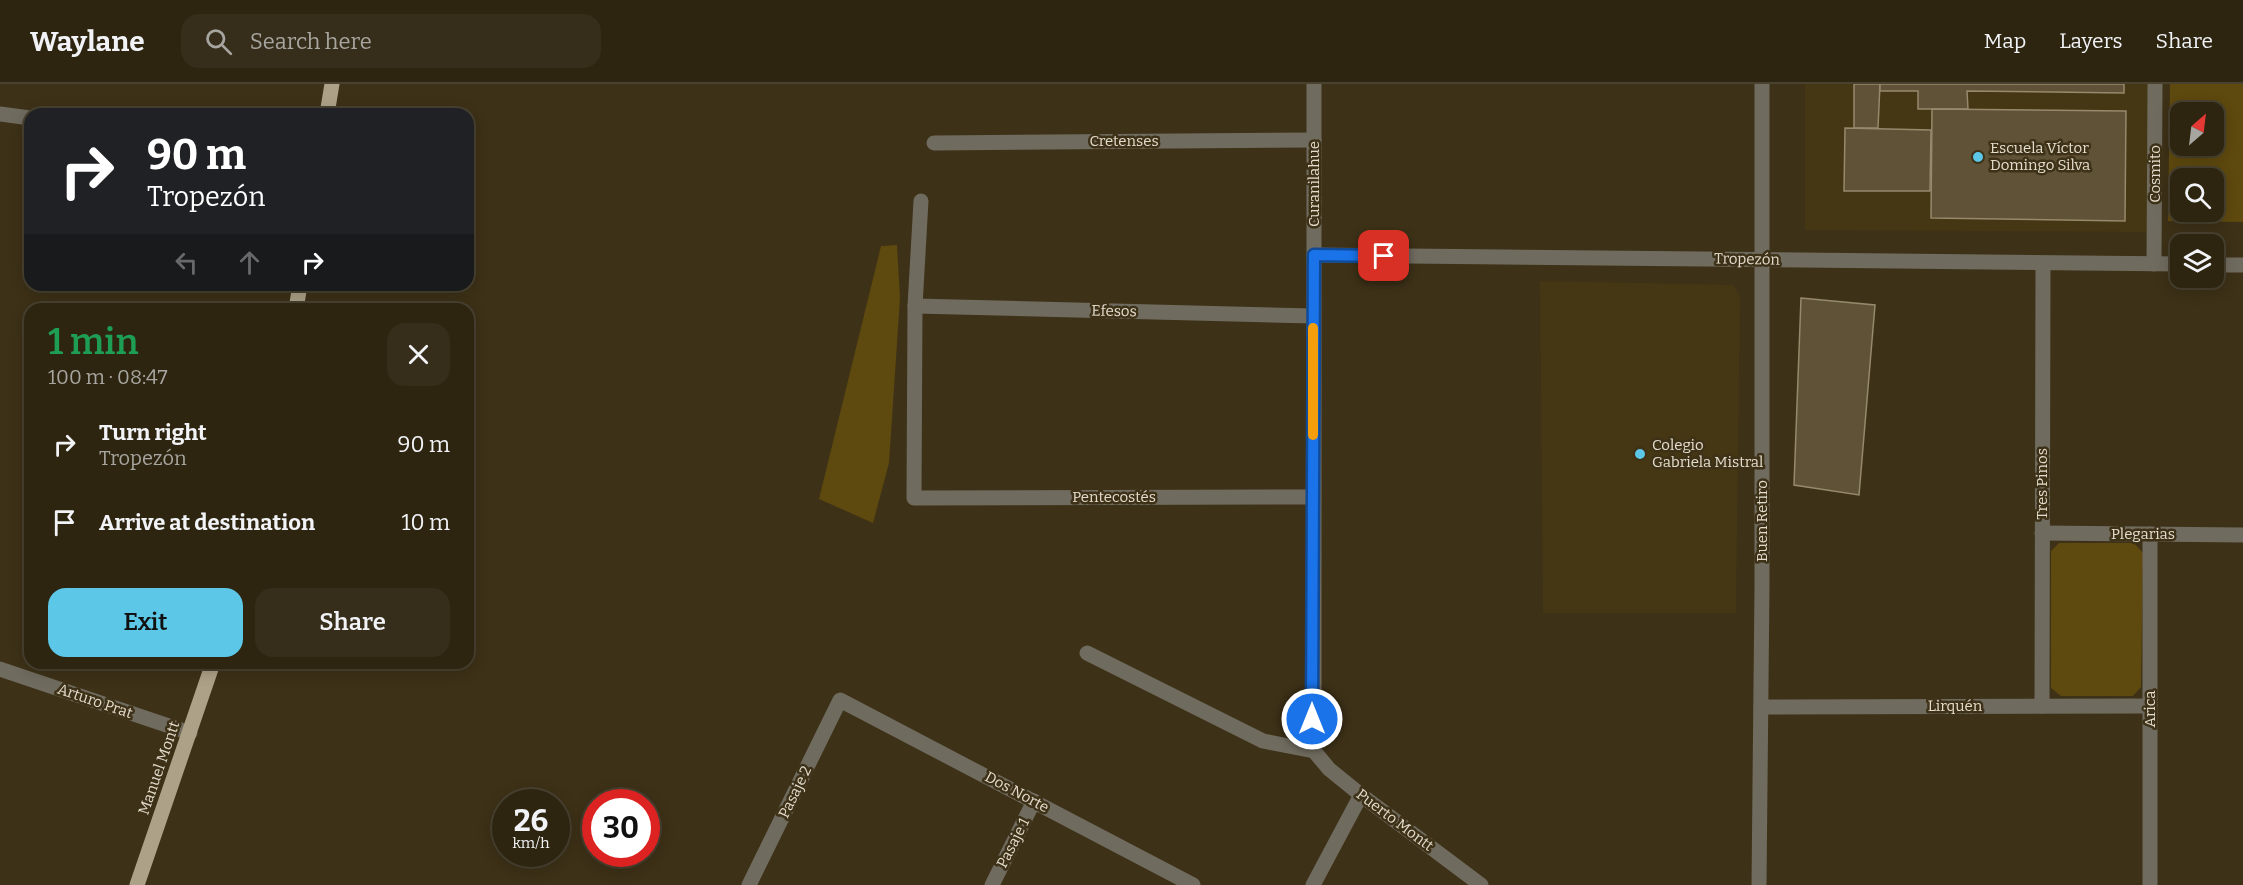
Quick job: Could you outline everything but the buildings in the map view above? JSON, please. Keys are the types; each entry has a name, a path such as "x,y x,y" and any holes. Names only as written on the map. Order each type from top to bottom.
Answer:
{"main road":[{"path":"328,108 332,84"},
{"name":"Manuel Montt","path":"137,885 211,669"}],"street":[{"name":"Curanilahue","path":"1314,84 1314,751"},
{"name":"Buen Retiro","path":"1759,885 1762,84"},
{"name":"Cosmito","path":"2154,264 2155,84"},
{"path":"0,114 24,117"},
{"name":"Cretenses","path":"934,142 1314,140"},
{"path":"915,306 921,201"},
{"name":"Tropezón","path":"1314,255 2170,264"},
{"name":"Tres Pinos","path":"2042,706 2043,263"},
{"path":"2224,265 2243,265"},
{"name":"Efesos","path":"915,306 1313,316"},
{"name":"Pentecostés","path":"915,306 914,498 1313,497"},
{"name":"Plegarias","path":"2042,533 2243,535"},
{"name":"Arica","path":"2150,534 2150,885"},
{"path":"1087,653 1263,741 1314,751"},
{"name":"Arturo Prat","path":"0,669 190,733"},
{"name":"Dos Norte","path":"840,700 1193,885"},
{"name":"Pasaje 2","path":"749,885 840,700"},
{"name":"Lirquén","path":"1761,707 2150,705"},
{"name":"Puerto Montt","path":"1314,751 1329,769 1481,885"},
{"path":"1313,885 1362,795"},
{"name":"Pasaje 1","path":"992,885 1034,801"}],"shaded area":[{"name":"Escuela Víctor Domingo Silva","path":"1805,84 2151,84 2150,232 1805,230"},
{"path":"2170,84 2243,84 2243,222 2224,222 2224,168 2170,168 2170,221 2168,221"},
{"path":"897,245 900,298 889,463 873,523 819,499 881,246"},
{"name":"Colegio Gabriela Mistral","path":"1540,281 1733,285 1740,296 1736,613 1543,613"},
{"path":"2059,543 2134,543 2143,553 2141,687 2133,696 2061,696 2051,688 2051,551"}],"slow traffic":[{"path":"1313,328 1313,435"}],"place":[{"name":"Escuela Víctor Domingo Silva","path":"1978,157"},
{"name":"Colegio Gabriela Mistral","path":"1640,454"}],"route":[{"path":"1312,719 1314,255 1384,256"}]}
